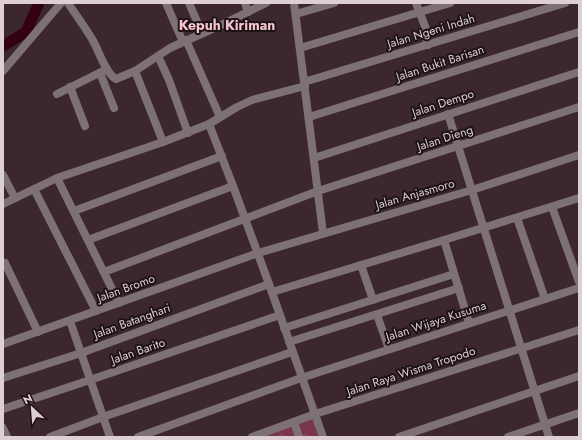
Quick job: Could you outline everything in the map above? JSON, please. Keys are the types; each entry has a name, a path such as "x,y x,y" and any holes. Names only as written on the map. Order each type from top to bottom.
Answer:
{"street":[{"path":"3,71 61,3"},
{"path":"68,3 92,39 104,71 114,108"},
{"path":"166,3 220,117"},
{"path":"189,3 202,33"},
{"path":"245,3 248,12"},
{"path":"104,71 116,79 135,71 184,41 266,3"},
{"path":"294,3 323,233"},
{"path":"296,14 334,3"},
{"path":"416,3 426,29 424,31 428,45"},
{"path":"300,48 450,3"},
{"name":"Jalan Ngeni Indah","path":"3,204 57,178 188,133 209,124 252,100 565,3"},
{"name":"Jalan Bukit Barisan","path":"309,117 579,32"},
{"path":"158,56 169,80 188,133"},
{"path":"57,94 104,71"},
{"path":"135,71 163,142"},
{"name":"Jalan Dempo","path":"314,158 579,72"},
{"path":"70,87 85,126"},
{"name":"Jalan Dieng","path":"104,272 318,191 579,108"},
{"path":"448,114 549,437"},
{"path":"209,124 258,253 323,437"},
{"name":"Jalan Anjasmoro","path":"258,253 472,190 579,155"},
{"path":"74,211 222,156"},
{"path":"3,175 15,198"},
{"path":"57,178 119,303"},
{"path":"88,240 233,186"},
{"path":"34,189 96,311"},
{"name":"Jalan Batanghari","path":"3,378 270,288 361,266 579,198"},
{"path":"552,207 579,282"},
{"path":"517,218 545,299"},
{"path":"444,240 469,323"},
{"name":"Jalan Bromo","path":"3,344 258,253"},
{"path":"5,263 38,332"},
{"path":"361,266 373,300"},
{"path":"284,328 454,274"},
{"path":"289,342 459,288"},
{"name":"Jalan Wijaya Kusuma","path":"138,437 301,378 579,288"},
{"name":"Jalan Barito","path":"3,409 280,314"},
{"path":"377,315 389,349"},
{"path":"70,321 110,437"},
{"name":"Jalan Raya Wisma Tropodo","path":"252,437 315,414 579,330"},
{"path":"50,437 103,417 292,352"},
{"path":"399,437 579,376"},
{"path":"508,437 579,413"},
{"path":"294,422 299,437"},
{"path":"3,428 6,437"}],"green space":[{"path":"315,414 323,437 252,437"}],"waterway":[{"path":"3,46 26,32 39,3"}],"district":[{"name":"Kepuh Kiriman","path":"227,25"}]}
